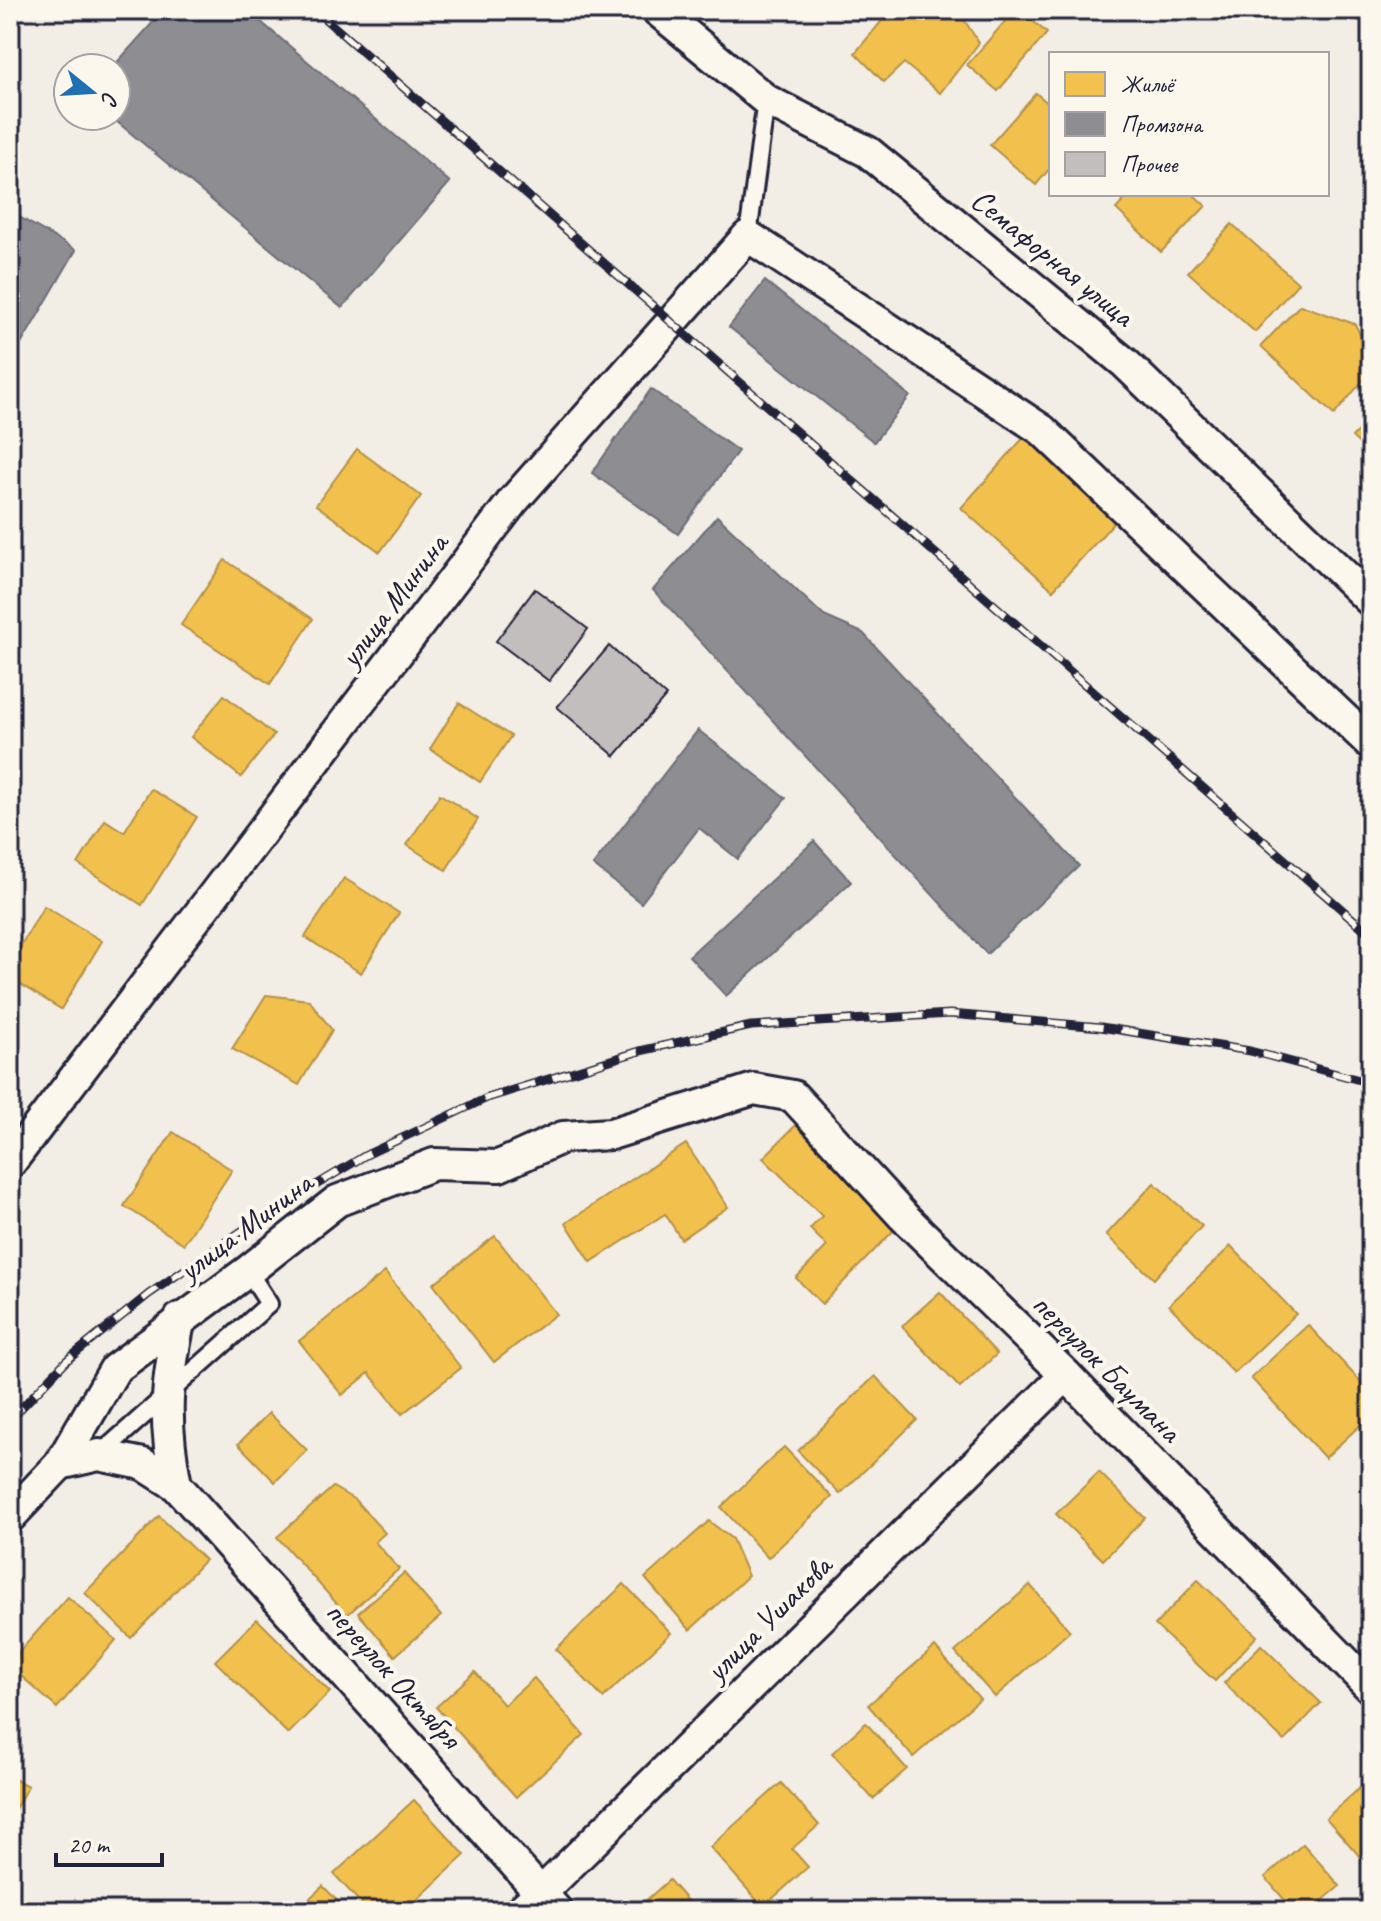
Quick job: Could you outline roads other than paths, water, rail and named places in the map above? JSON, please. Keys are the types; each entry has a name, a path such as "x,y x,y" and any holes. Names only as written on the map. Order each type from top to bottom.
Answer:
{"street":[{"name":"Семафорная улица","path":"657,10 766,100 868,152 1125,363 1371,601"},
{"name":"улица Минина","path":"10,1163 513,501 748,236"},
{"path":"748,236 1042,430 1371,744"},
{"name":"улица Минина","path":"10,1517 60,1464 115,1369 337,1201 434,1164 499,1166 563,1137 611,1134 754,1089 793,1096"},
{"name":"переулок Баумана","path":"793,1096 903,1216 1066,1375 1371,1688"},
{"path":"176,1485 168,1444 166,1396 180,1318"},
{"name":"улица Ушакова","path":"540,1905 1066,1375"},
{"name":"переулок Октября","path":"60,1464 99,1455 143,1464 176,1485 540,1905"}],"lane":[{"path":"748,236 766,100"},
{"path":"99,1455 269,1304 248,1271"}],"railway":[{"path":"315,10 1371,935"},
{"path":"10,1420 66,1361 149,1294 258,1220 366,1155 487,1098 640,1051 751,1026 950,1014 1101,1027 1250,1051 1371,1083"}]}
